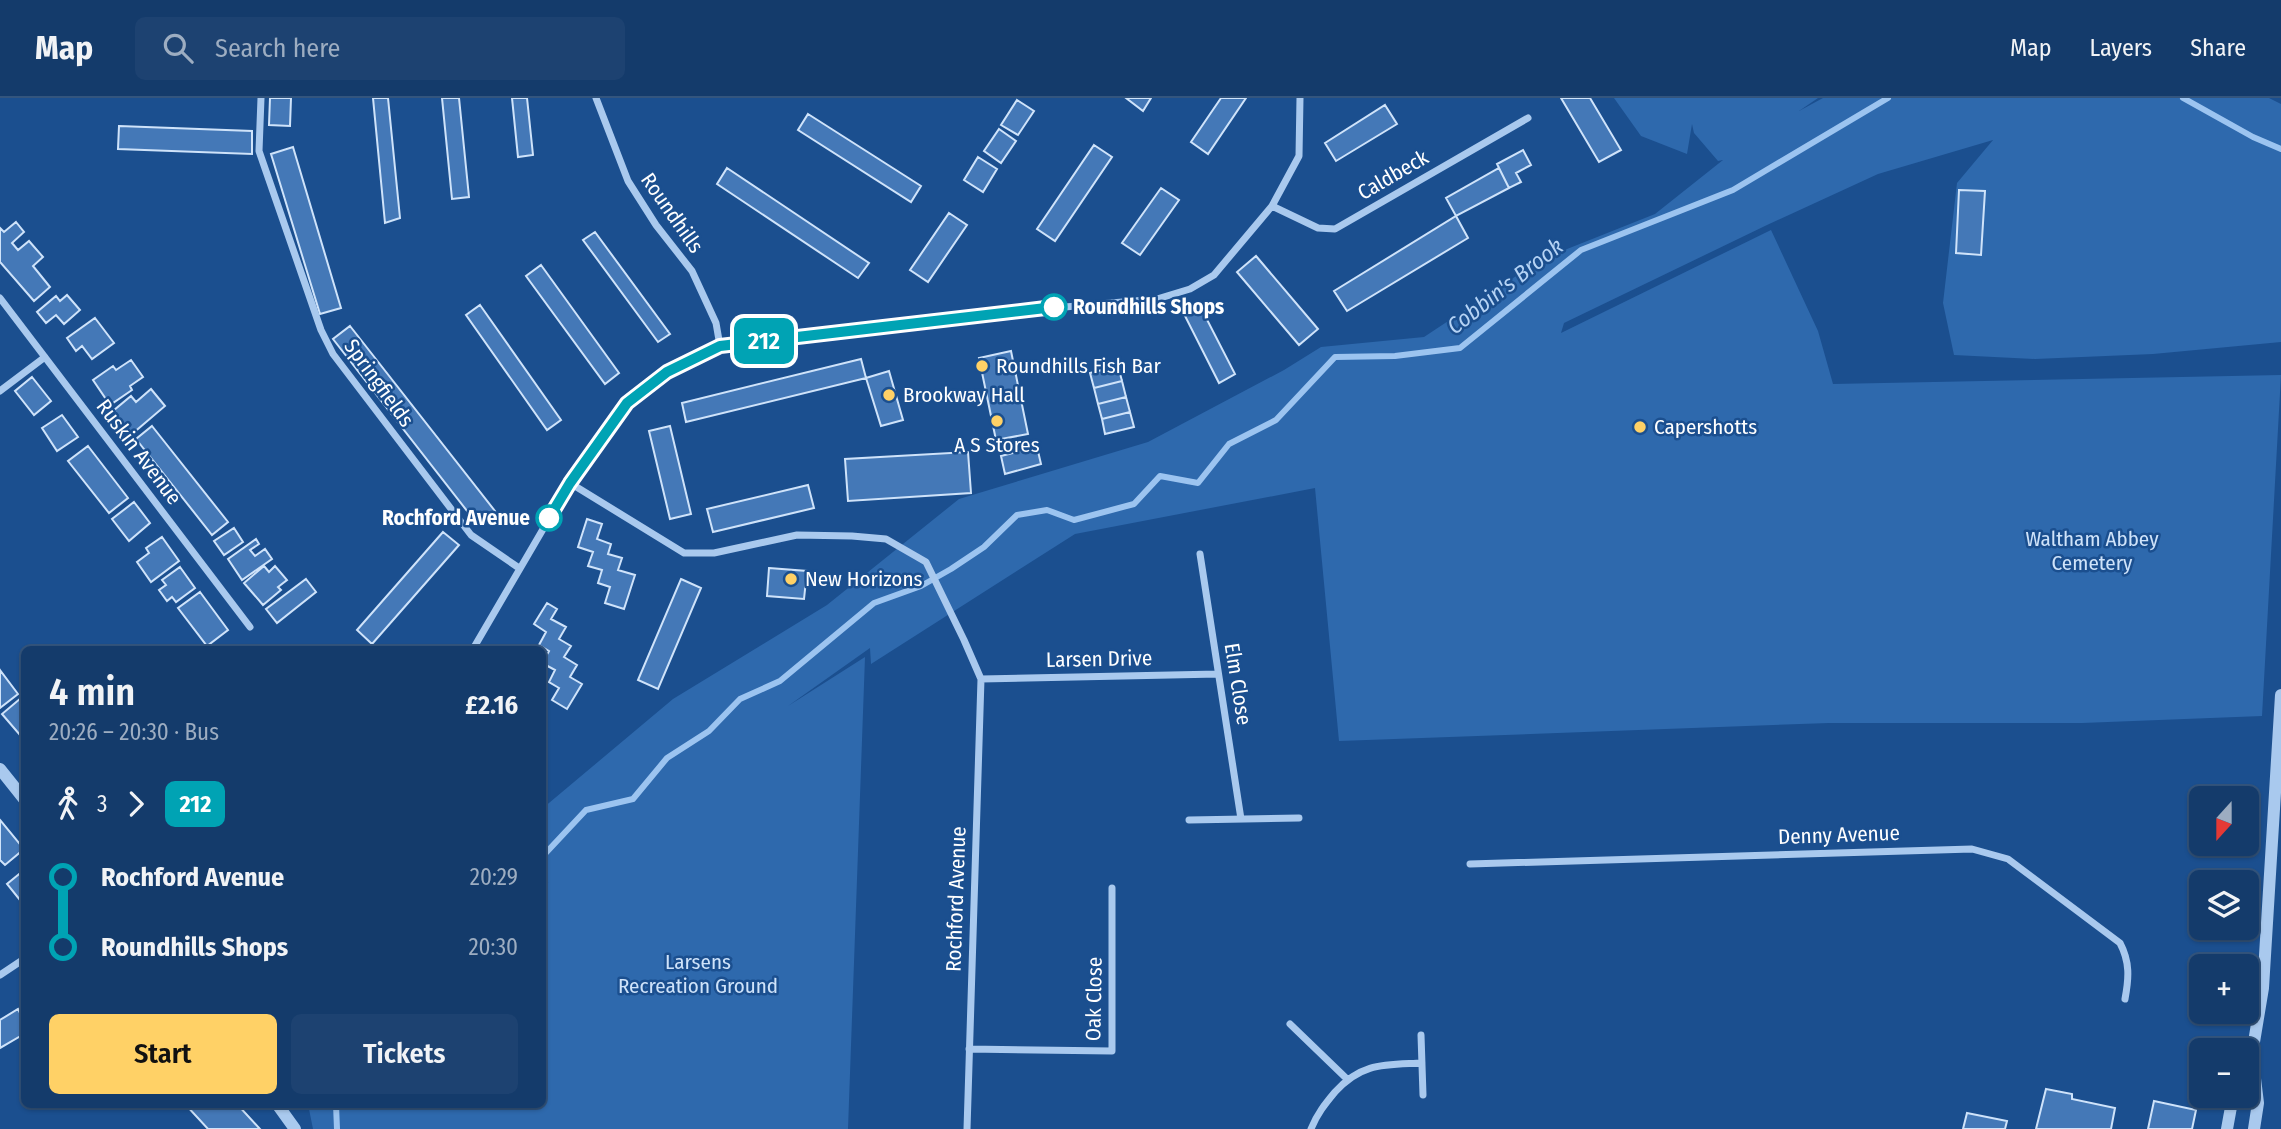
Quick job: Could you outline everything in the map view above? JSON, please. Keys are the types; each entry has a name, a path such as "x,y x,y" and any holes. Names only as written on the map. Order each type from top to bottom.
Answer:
{"street":[{"name":"Springfields","path":"261,98 260,151 321,330 333,354 471,535 519,568"},
{"name":"Roundhills","path":"596,98 628,181 656,225 692,271 716,323 720,346"},
{"path":"474,646 570,483 627,403 667,372 720,346 1007,312 1157,299 1190,289 1214,275 1272,206 1299,156 1300,98"},
{"name":"Caldbeck","path":"1272,206 1318,228 1335,229 1528,118"},
{"name":"Ruskin Avenue","path":"0,298 250,627"},
{"path":"0,391 45,357"},
{"name":"Rochford Avenue","path":"570,483 684,553 714,553 797,535 852,536 886,539 926,562 981,679 967,1129"},
{"name":"Elm Close","path":"1200,554 1241,819"},
{"name":"Larsen Drive","path":"981,679 1218,674"},
{"path":"2253,1038 2263,988 2278,779 2281,695"},
{"path":"0,769 21,795"},
{"path":"1189,820 1299,818"},
{"name":"Denny Avenue","path":"1471,864 1972,849 2008,859 2120,943 2127,956 2129,971 2125,999"},
{"name":"Oak Close","path":"969,1049 1112,1051 1112,888"},
{"path":"0,975 21,961"},
{"path":"1290,1024 1347,1079"},
{"path":"1421,1035 1423,1095"},
{"path":"1311,1129 1317,1112 1347,1079 1362,1070 1382,1065 1422,1063"},
{"path":"280,1108 295,1129"},
{"path":"2227,1129 2231,1108"},
{"path":"2254,1129 2257,1108"}],"green space":[{"path":"1614,98 1818,98 1799,111 1823,98 2269,98 2281,104 2281,342 2153,354 2035,359 1954,355 1943,303 1957,183 1993,140 1878,174 1564,323 1561,333 1771,230 1818,331 1833,384 2281,375 2262,716 2082,723 1829,723 1339,741 1315,488 1075,534 871,664 870,648 788,706 865,657 848,1129 313,1129 309,1108 546,1108 546,887 581,863 546,884 546,805 673,699 827,605 959,499 1148,442 1284,370 1321,347 1424,337 1542,259 1655,214 1723,160 1718,161 1694,133 1692,124 1687,154 1641,136"}],"building":[{"path":"270,98 291,98 290,126 269,125"},
{"path":"373,98 388,98 400,218 385,223"},
{"path":"442,98 459,98 469,197 452,199"},
{"path":"512,98 527,98 533,155 518,157"},
{"path":"1126,98 1151,98 1143,111"},
{"path":"1221,98 1246,98 1208,154 1191,142"},
{"path":"1561,98 1590,98 1621,150 1599,162"},
{"path":"1017,100 1034,111 1018,135 1001,125"},
{"path":"1385,105 1397,124 1336,161 1325,143"},
{"path":"808,114 921,186 911,202 798,130"},
{"path":"119,126 252,131 252,154 118,149"},
{"path":"999,129 1016,141 1001,163 984,151"},
{"path":"1094,145 1112,157 1055,241 1037,229"},
{"path":"293,147 341,308 320,314 271,154"},
{"path":"1523,150 1531,165 1516,173 1521,182 1509,188 1497,164"},
{"path":"978,157 997,169 983,192 964,180"},
{"path":"727,168 869,263 858,278 717,184"},
{"path":"1499,168 1509,188 1456,216 1446,198"},
{"path":"1161,188 1179,200 1140,255 1122,243"},
{"path":"1959,190 1985,191 1981,255 1956,253"},
{"path":"949,213 967,225 928,282 910,270"},
{"path":"1456,216 1468,238 1347,311 1334,291"},
{"path":"16,222 24,232 12,243 18,250 29,241 43,257 33,266 50,287 34,301 0,262 0,228 4,232"},
{"path":"595,232 670,334 658,342 583,240"},
{"path":"1256,256 1318,329 1299,345 1237,272"},
{"path":"541,265 619,373 605,384 526,276"},
{"path":"67,295 80,310 64,324 56,315 46,323 37,312 56,296 60,301"},
{"path":"480,305 561,420 547,430 466,315"},
{"path":"1200,306 1235,374 1219,383 1184,314"},
{"path":"95,318 114,343 92,359 82,346 76,351 67,338"},
{"path":"350,326 495,511 478,525 333,339"},
{"path":"1011,351 1028,434 996,440 979,358"},
{"path":"861,359 866,378 686,422 682,403"},
{"path":"131,360 143,377 130,386 132,390 110,405 93,380 113,366 116,370"},
{"path":"1118,366 1122,381 1094,388 1090,373"},
{"path":"889,371 903,420 881,426 866,378"},
{"path":"32,377 51,401 34,415 15,391"},
{"path":"1122,381 1126,397 1098,404 1094,388"},
{"path":"151,389 165,406 132,434 113,411 131,396 136,402"},
{"path":"1126,397 1130,412 1102,419 1098,404"},
{"path":"1130,412 1134,427 1105,434 1102,419"},
{"path":"62,415 78,437 57,451 42,428"},
{"path":"152,426 228,522 212,535 136,439"},
{"path":"670,426 691,514 670,519 649,431"},
{"path":"88,446 128,498 109,513 68,461"},
{"path":"1037,447 1041,464 1005,474 1001,456"},
{"path":"968,452 971,493 848,501 845,459"},
{"path":"808,485 814,508 713,532 707,509"},
{"path":"134,502 150,523 129,541 112,519"},
{"path":"587,519 602,524 597,539 611,544 608,554 622,558 618,570 635,575 624,609 605,603 610,587 598,583 602,570 588,566 593,552 578,547"},
{"path":"234,528 243,542 224,555 214,541"},
{"path":"443,532 459,545 372,644 357,630"},
{"path":"162,537 179,561 151,582 137,562 149,553 146,548"},
{"path":"256,539 259,544 250,550 255,556 265,549 272,559 242,580 228,559"},
{"path":"264,566 269,572 275,566 287,580 278,587 281,590 263,605 244,583"},
{"path":"180,567 195,588 176,602 172,597 167,601 159,590 166,585 162,580"},
{"path":"769,568 807,571 804,599 767,596"},
{"path":"306,579 316,592 277,623 266,609"},
{"path":"681,579 701,588 658,689 638,680"},
{"path":"200,592 228,630 207,646 178,608"},
{"path":"547,603 557,609 551,619 566,627 559,639 571,646 564,657 577,665 570,677 582,684 567,709 552,700 559,688 549,682 555,670 546,665 549,651 546,646 539,645 546,632 534,624"},
{"path":"0,670 18,694 0,708"},
{"path":"21,698 20,735 2,714"},
{"path":"0,820 21,845 21,852 5,865 0,860"},
{"path":"21,872 21,899 20,900 7,884"},
{"path":"18,1009 21,1015 21,1036 0,1048 0,1020"},
{"path":"2046,1089 2072,1094 2072,1099 2115,1108 2111,1129 2036,1129"},
{"path":"2154,1101 2196,1110 2192,1129 2148,1129"},
{"path":"189,1108 241,1108 260,1129 208,1129"},
{"path":"1967,1113 2007,1121 2005,1129 1963,1129"}],"waterway":[{"name":"Cobbin's Brook","path":"546,853 586,810 633,799 667,758 709,731 740,699 780,681 874,603 921,586 951,569 984,547 1017,515 1047,510 1074,520 1134,504 1160,476 1198,483 1229,444 1276,420 1335,357 1395,356 1460,348 1581,250 1733,190 1888,98"},
{"name":"Cobbin's Brook","path":"2183,98 2253,137 2281,149"},
{"name":"Cobbin's Brook","path":"336,1108 337,1129"}],"bus line":[{"name":"212","path":"549,518 570,483 627,403 667,372 720,346 1054,307"}],"place":[{"name":"Roundhills Shops","path":"1054,307"},
{"name":"Roundhills Fish Bar","path":"982,366"},
{"name":"Brookway Hall","path":"889,395"},
{"name":"A S Stores","path":"997,421"},
{"name":"Capershotts","path":"1640,427"},
{"name":"Rochford Avenue","path":"549,518"},
{"name":"New Horizons","path":"791,579"}],"park label":[{"name":"Waltham Abbey Cemetery","path":"2092,551"},
{"name":"Larsens Recreation Ground","path":"698,974"}]}
